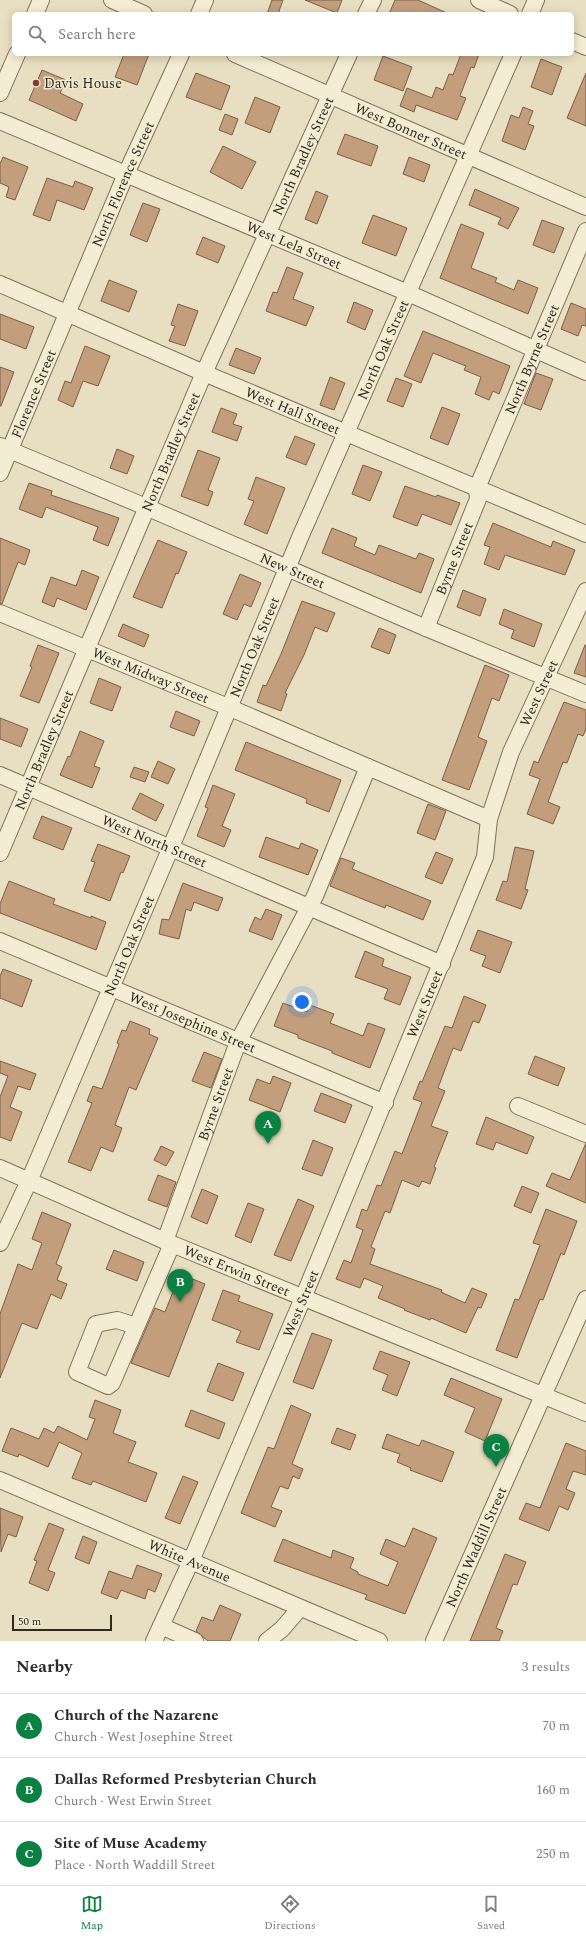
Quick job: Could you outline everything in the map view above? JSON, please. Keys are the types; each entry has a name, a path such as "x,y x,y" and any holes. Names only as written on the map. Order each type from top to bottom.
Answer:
{"street":[{"path":"36,12 41,0"},
{"path":"112,0 139,12"},
{"path":"200,12 205,0"},
{"path":"367,12 373,0"},
{"path":"479,0 506,12"},
{"path":"531,12 536,0"},
{"path":"574,42 586,47"},
{"path":"1,87 16,56"},
{"name":"North Florence Street","path":"67,314 126,174 180,56"},
{"name":"West Bonner Street","path":"240,56 586,207"},
{"name":"North Bradley Street","path":"0,852 204,372 348,56"},
{"name":"North Oak Street","path":"0,1243 29,1181 110,987 171,847 228,707 346,433 512,56"},
{"name":"West Lela Street","path":"0,120 408,293 586,372"},
{"name":"North Byrne Street","path":"478,488 586,231"},
{"name":"West Hall Street","path":"0,284 67,314 586,534"},
{"name":"Florence Street","path":"0,473 5,448 67,314"},
{"name":"New Street","path":"5,448 426,628 586,694"},
{"name":"Byrne Street","path":"426,628 478,499 478,488"},
{"name":"West Street","path":"154,1641 304,1298 385,1103 485,857 489,819 512,752 545,677 586,591"},
{"name":"West Midway Street","path":"0,613 228,707 368,767"},
{"path":"308,908 315,896 368,767 489,819"},
{"name":"West North Street","path":"0,775 171,847 308,908"},
{"name":"Byrne Street","path":"136,1326 169,1242 238,1042 308,908"},
{"name":"West Street","path":"308,908 442,964"},
{"name":"West Josephine Street","path":"0,941 385,1103"},
{"path":"518,1106 586,1134"},
{"name":"West Erwin Street","path":"0,1168 169,1242 586,1413"},
{"name":"North Waddill Street","path":"434,1641 586,1300"},
{"name":"White Avenue","path":"0,1480 379,1641"},
{"path":"267,1641 282,1629 300,1608"},
{"path":"161,1626 196,1641"}],"building":[{"path":"272,0 283,0 279,12 268,12"},
{"path":"305,0 342,0 337,12"},
{"path":"395,0 418,0 445,12 390,12"},
{"path":"123,56 148,56 137,85 115,77"},
{"path":"383,56 412,67 403,91 374,80"},
{"path":"460,56 478,56 474,68 471,67 460,96 466,98 457,120 416,105 414,112 400,106 407,88 432,98 436,87 443,90 449,74 453,75"},
{"path":"541,59 562,67 552,95 531,87"},
{"path":"42,70 66,80 60,93 83,104 76,121 29,100"},
{"path":"196,73 230,86 221,110 186,97"},
{"path":"586,73 586,126 567,118"},
{"path":"255,97 280,107 270,133 245,123"},
{"path":"523,107 533,111 528,124 534,126 525,150 502,141 511,115 519,118"},
{"path":"225,114 238,119 232,135 219,130"},
{"path":"345,134 378,146 371,166 337,154"},
{"path":"223,146 256,162 242,189 210,172"},
{"path":"3,157 28,167 15,200 6,197 9,187 0,183 0,164"},
{"path":"409,157 430,165 424,182 403,174"},
{"path":"47,178 73,187 75,181 93,188 84,210 57,200 50,221 33,215"},
{"path":"475,189 519,208 508,229 498,224 501,218 469,205"},
{"path":"316,191 328,196 317,224 305,219"},
{"path":"143,203 160,209 147,242 130,235"},
{"path":"373,215 407,228 396,256 362,243"},
{"path":"542,220 564,228 554,253 533,245"},
{"path":"461,224 484,233 471,268 497,278 495,282 514,290 518,280 538,288 528,314 440,278"},
{"path":"203,237 225,246 218,263 196,254"},
{"path":"287,267 303,273 293,299 314,307 306,326 266,311 273,292 277,293"},
{"path":"109,280 137,291 129,312 101,301"},
{"path":"354,302 373,310 365,330 347,322"},
{"path":"571,303 586,309 586,326 582,325 578,336 561,329"},
{"path":"178,304 198,311 185,346 169,341 175,326 171,325"},
{"path":"0,314 34,327 26,349 0,339"},
{"path":"423,331 510,366 499,394 493,391 489,400 475,394 481,377 464,370 466,366 433,353 421,383 404,376"},
{"path":"85,346 110,356 98,386 83,381 73,407 58,400 65,381 71,383"},
{"path":"236,348 261,358 254,374 229,365"},
{"path":"0,367 14,372 1,406 0,406"},
{"path":"536,373 553,379 541,410 524,404"},
{"path":"330,377 345,383 334,410 320,405"},
{"path":"396,378 412,384 403,407 387,401"},
{"path":"442,407 460,414 448,445 430,438"},
{"path":"221,408 237,414 233,424 242,427 237,441 212,432"},
{"path":"295,436 315,444 306,465 286,457"},
{"path":"117,449 134,456 127,474 110,468"},
{"path":"198,450 220,458 208,490 213,492 208,506 181,496"},
{"path":"363,465 382,472 370,501 352,494"},
{"path":"256,477 285,488 267,534 244,524 254,501 248,499"},
{"path":"29,483 52,491 51,495 119,518 108,546 93,540 98,527 46,507 42,518 19,509"},
{"path":"405,486 436,497 437,495 460,503 451,525 422,514 417,526 393,517"},
{"path":"493,523 551,547 553,541 575,550 565,575 505,555 499,570 484,564 490,547 484,545"},
{"path":"332,528 357,538 354,546 375,555 379,545 416,559 419,553 434,559 421,593 322,553"},
{"path":"0,538 30,550 25,565 18,562 2,604 0,604"},
{"path":"158,540 187,552 178,574 176,573 162,608 133,597"},
{"path":"82,570 99,577 86,610 57,598 54,607 42,602 51,577 76,586"},
{"path":"240,574 261,583 251,607 244,604 237,620 223,614"},
{"path":"463,590 486,599 480,616 457,607"},
{"path":"302,601 335,613 327,632 315,627 304,655 285,693 287,694 281,711 257,702 263,685 266,686 281,654"},
{"path":"504,609 542,624 534,647 511,638 514,630 499,624"},
{"path":"123,624 149,635 144,647 118,636"},
{"path":"379,628 396,635 389,654 371,647"},
{"path":"38,645 59,653 39,703 20,696 32,667 30,666"},
{"path":"586,645 586,677 574,673"},
{"path":"485,665 509,675 499,701 492,698 478,737 487,741 469,790 442,780"},
{"path":"99,678 121,687 112,711 90,703"},
{"path":"564,702 586,710 586,729 583,736 578,734 567,763 563,762 548,802 560,807 553,824 527,814 540,779 529,775 534,761 538,763"},
{"path":"176,711 200,721 194,736 170,727"},
{"path":"0,718 28,729 21,747 0,739"},
{"path":"80,731 104,741 94,766 100,768 92,788 60,775 68,756 70,757"},
{"path":"246,742 341,780 329,812 306,803 307,799 235,770"},
{"path":"158,761 175,769 168,784 151,777"},
{"path":"134,767 149,772 145,782 130,777"},
{"path":"213,785 235,794 222,826 231,830 224,847 197,836 208,808 205,807"},
{"path":"140,793 164,805 156,821 132,809"},
{"path":"428,804 446,811 435,840 417,833"},
{"path":"42,816 72,828 63,850 33,838"},
{"path":"266,837 299,849 301,843 318,850 308,875 259,857"},
{"path":"98,844 130,856 123,873 121,872 110,901 84,891 95,862 91,861"},
{"path":"515,847 534,851 525,889 528,890 521,909 496,900 503,881 507,882"},
{"path":"436,852 453,859 442,884 425,877"},
{"path":"341,858 355,863 352,869 431,901 423,920 386,905 385,908 330,886"},
{"path":"9,881 55,899 53,904 106,922 96,950 0,913 0,904"},
{"path":"183,883 223,898 218,911 194,902 191,911 186,909 179,939 159,934 162,919 169,920"},
{"path":"266,909 282,915 272,940 249,931 255,917 261,920"},
{"path":"478,930 512,942 500,973 482,966 486,956 470,950"},
{"path":"365,951 384,959 382,966 411,977 400,1005 384,999 388,989 355,977"},
{"path":"3,969 32,980 22,1007 0,998 0,976"},
{"path":"464,996 486,1005 479,1023 473,1021 461,1051 453,1048 438,1088 445,1091 431,1126 448,1132 434,1167 436,1168 430,1184 422,1181 419,1187 402,1180 390,1213 385,1211 371,1247 375,1249 370,1264 442,1290 441,1292 465,1303 472,1288 487,1294 481,1308 478,1307 466,1333 431,1318 430,1320 404,1310 405,1309 378,1298 383,1286 364,1278 360,1288 336,1279 344,1260 351,1263 363,1230 356,1227 362,1209 367,1211 377,1185 381,1186 395,1151 402,1154 422,1102 413,1099 420,1081 422,1082 445,1026 452,1028"},
{"path":"283,1003 307,1012 310,1005 334,1014 330,1023 363,1036 368,1023 385,1029 370,1068 332,1053 332,1051 298,1038 298,1035 274,1026"},
{"path":"130,1021 150,1029 149,1034 158,1038 136,1090 129,1087 115,1125 122,1128 113,1152 101,1147 91,1171 68,1162 92,1103 87,1101 93,1086 102,1089 119,1044 117,1043 122,1030 126,1031"},
{"path":"204,1052 222,1059 211,1088 192,1081"},
{"path":"535,1056 565,1068 558,1086 528,1074"},
{"path":"0,1061 36,1074 30,1090 18,1086 10,1107 22,1112 11,1141 0,1137 0,1097 8,1076 0,1073"},
{"path":"273,1076 291,1083 280,1112 249,1100 257,1079 270,1084"},
{"path":"321,1093 352,1105 345,1123 314,1111"},
{"path":"486,1117 534,1137 527,1154 496,1142 493,1150 476,1144"},
{"path":"313,1140 333,1148 322,1176 302,1169"},
{"path":"586,1143 586,1203 546,1186 552,1173 570,1180"},
{"path":"161,1146 174,1152 166,1166 154,1160"},
{"path":"158,1175 176,1182 167,1207 148,1200"},
{"path":"522,1186 539,1193 531,1213 514,1206"},
{"path":"202,1189 218,1196 207,1224 191,1217"},
{"path":"298,1199 314,1206 291,1261 274,1255"},
{"path":"248,1203 264,1209 251,1243 235,1236"},
{"path":"546,1209 577,1221 564,1255 561,1253 543,1300 540,1299 517,1358 496,1350 515,1299 519,1300 540,1245 533,1243"},
{"path":"42,1212 71,1224 56,1264 62,1267 57,1280 67,1284 61,1299 51,1294 37,1329 22,1323 0,1378 0,1314 18,1264 32,1270 42,1243 32,1239"},
{"path":"114,1250 144,1262 137,1281 106,1269"},
{"path":"180,1274 205,1284 169,1377 131,1363 155,1308 165,1312"},
{"path":"223,1290 240,1296 238,1301 273,1314 259,1350 236,1342 241,1331 212,1320"},
{"path":"312,1333 332,1340 313,1389 293,1382"},
{"path":"380,1351 410,1362 397,1396 382,1390 388,1375 373,1369"},
{"path":"218,1363 244,1373 233,1401 207,1391"},
{"path":"451,1378 502,1399 485,1441 465,1432 475,1408 444,1395"},
{"path":"95,1400 121,1410 113,1433 136,1442 128,1462 157,1473 146,1502 93,1481 91,1485 72,1478 82,1453 59,1442 48,1467 19,1454 18,1457 2,1451 11,1428 39,1439 44,1428 54,1433 58,1426 87,1440 95,1419 89,1417"},
{"path":"291,1405 311,1414 292,1464 303,1469 299,1479 293,1476 288,1489 280,1486 271,1507 282,1511 275,1527 241,1513 268,1447 274,1449"},
{"path":"191,1410 225,1423 219,1439 185,1426"},
{"path":"337,1428 356,1435 350,1450 331,1443"},
{"path":"387,1434 419,1446 422,1440 454,1452 442,1482 410,1470 411,1468 397,1462 400,1454 382,1448"},
{"path":"566,1443 586,1451 586,1475 573,1471 566,1489 575,1493 568,1510 559,1506 549,1531 519,1519 526,1503 540,1508"},
{"path":"183,1476 198,1482 180,1524 165,1518"},
{"path":"0,1508 23,1517 16,1537 8,1534 1,1552"},
{"path":"49,1523 64,1529 48,1570 55,1573 48,1591 29,1583 37,1561 34,1560"},
{"path":"413,1528 437,1538 405,1614 365,1599 367,1595 274,1561 283,1539 331,1558 333,1550 354,1558 350,1568 358,1572 358,1574 388,1586 398,1562 380,1554 386,1539 405,1547"},
{"path":"83,1536 97,1542 89,1564 75,1558"},
{"path":"505,1554 526,1562 517,1585 513,1584 496,1628 503,1631 499,1641 470,1641"},
{"path":"137,1565 162,1574 155,1592 148,1589 145,1599 121,1590 117,1599 101,1593 109,1571 132,1579"},
{"path":"220,1605 241,1614 230,1641 208,1641 196,1631 202,1617 213,1621"}],"place":[{"name":"Davis House","path":"36,83"},
{"name":"Church of the Nazarene","path":"268,1144"},
{"name":"Dallas Reformed Presbyterian Church","path":"180,1302"},
{"name":"Site of Muse Academy","path":"496,1467"}]}
